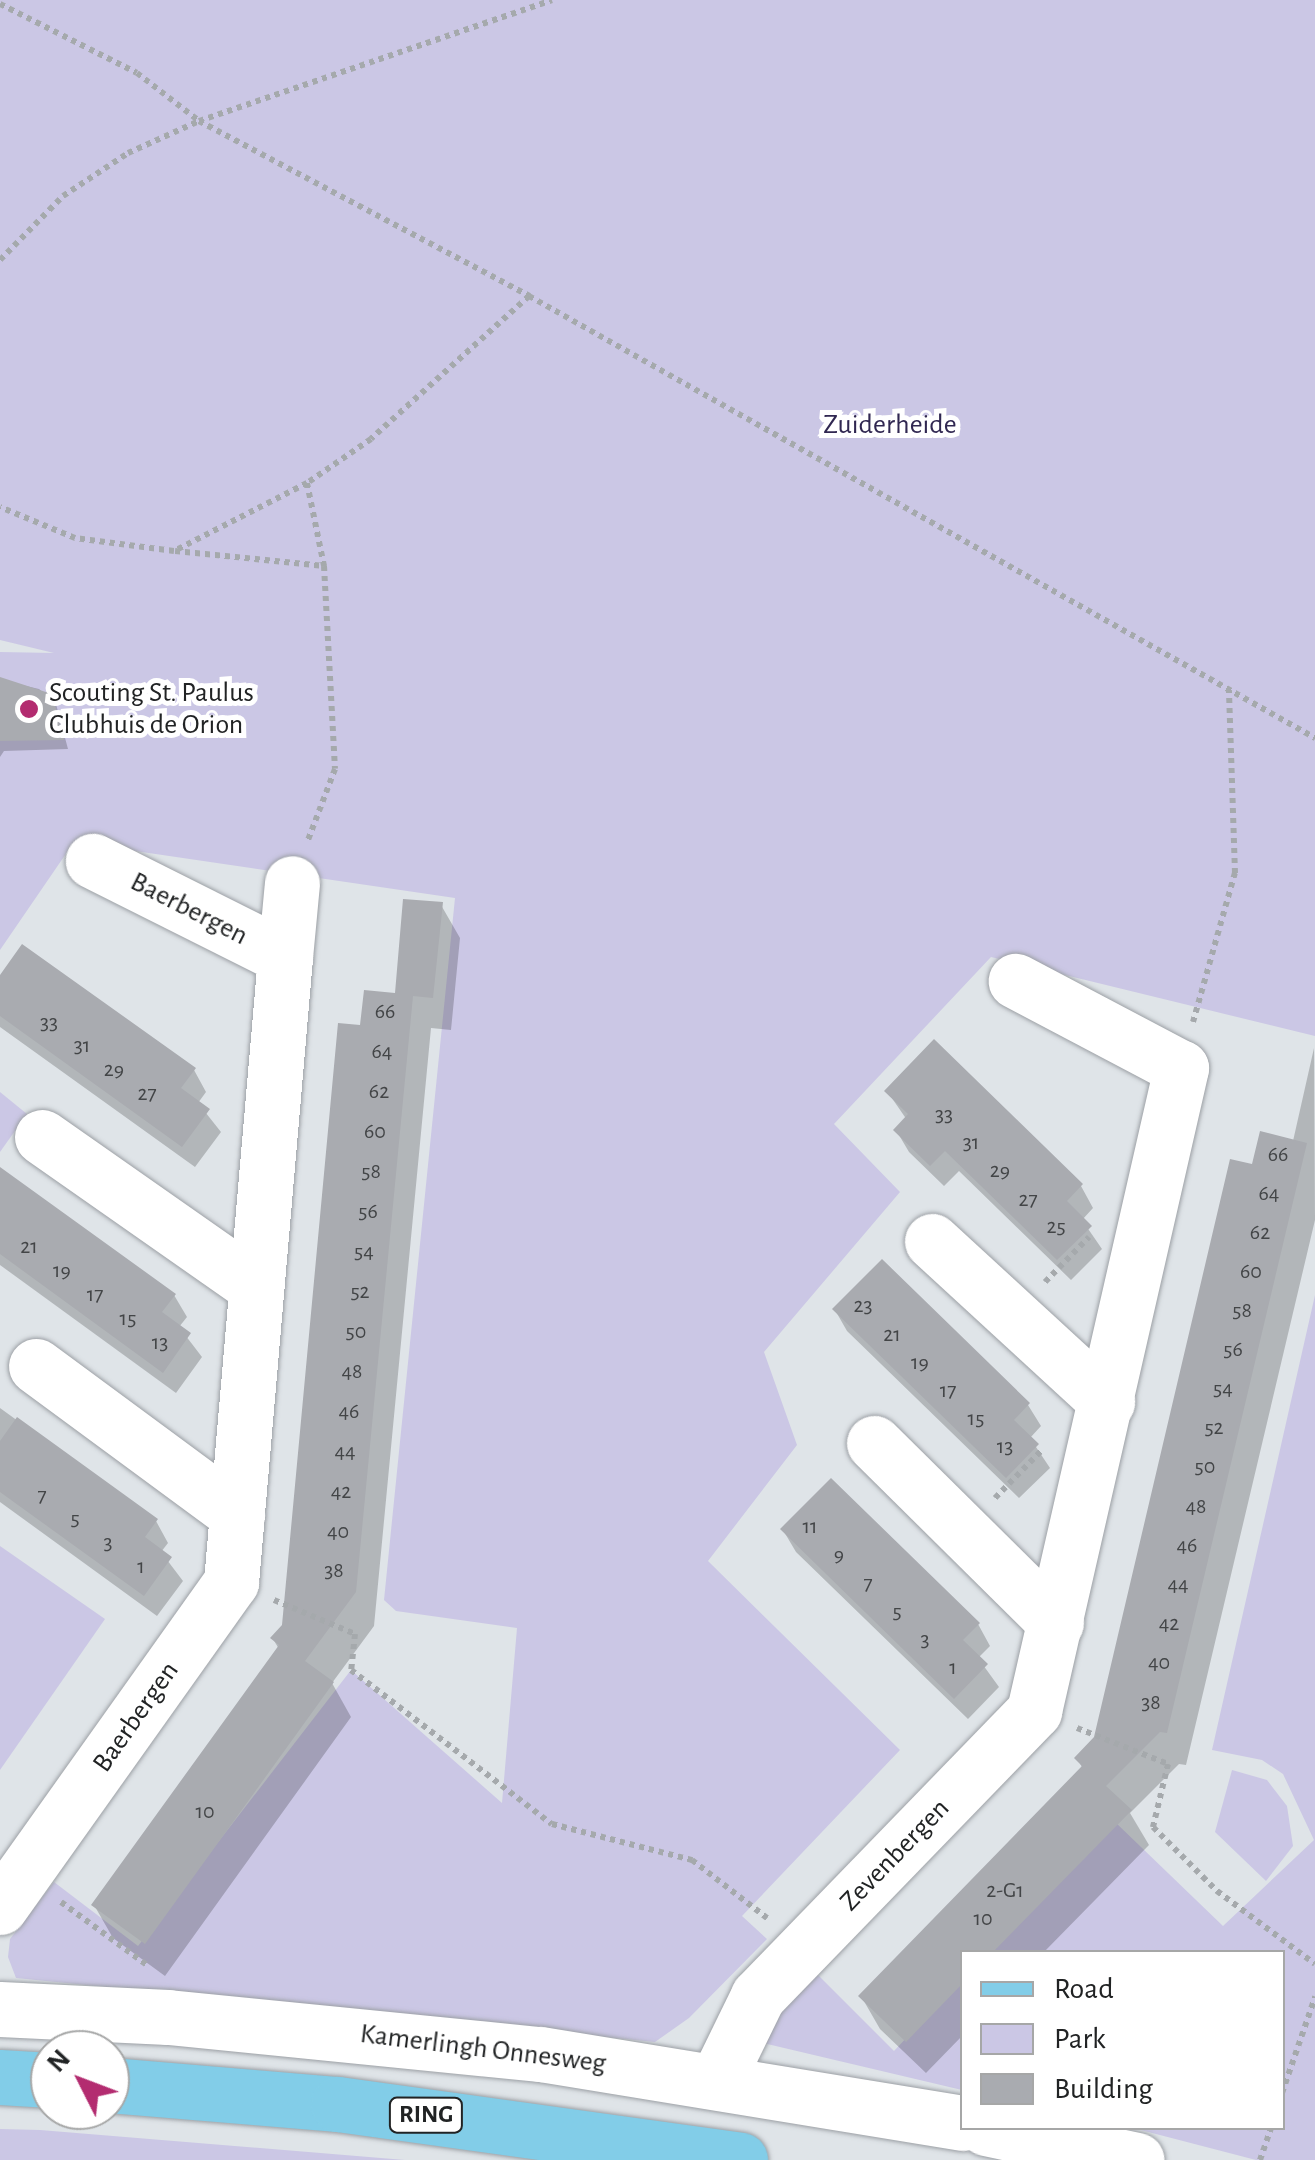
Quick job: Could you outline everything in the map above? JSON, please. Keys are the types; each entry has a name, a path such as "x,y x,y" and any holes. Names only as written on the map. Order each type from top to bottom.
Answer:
{"main road":[{"path":"0,2076 30,2078"},
{"name":"RING","path":"130,2086 338,2104 740,2160"}],"street":[{"name":"Baerbergen","path":"93,861 285,957"},
{"name":"Baerbergen","path":"12,1891 231,1582 292,883"},
{"path":"1016,981 1181,1068 1102,1398 1034,1711"},
{"path":"42,1137 256,1287"},
{"path":"932,1241 1102,1398"},
{"path":"36,1366 236,1514"},
{"path":"874,1443 1056,1623"},
{"name":"Zevenbergen","path":"717,2080 758,1996 1034,1711"},
{"name":"Kamerlingh Onnesweg","path":"0,2009 369,2035 717,2080 960,2124"},
{"path":"995,2130 1137,2160"}],"path":[{"path":"0,260 63,196 128,153 199,121 552,0"},
{"path":"0,4 136,73 199,121 529,296 1315,738"},
{"path":"174,551 307,483 372,438 529,296"},
{"path":"292,883 336,769 324,566 307,483"},
{"path":"0,507 76,538 324,566"},
{"path":"1181,1068 1234,873 1228,689"},
{"path":"1012,1314 1092,1234"},
{"path":"962,1531 1102,1398"},
{"path":"231,1582 355,1634 351,1670 552,1824 692,1860 805,1947"},
{"path":"1034,1711 1168,1764 1153,1827 1217,1891 1315,1964"},
{"path":"12,1891 162,1976"},
{"path":"1285,2085 1315,1997"},
{"path":"1260,2160 1270,2130"}],"green space":[{"name":"Zuiderheide","path":"0,0 1315,0 1315,1036 991,957 834,1124 900,1192 764,1352 797,1445 708,1561 900,1750 742,1916 767,1939 689,2018 655,2042 16,1978 8,1957 10,1939 54,1882 138,1946 351,1670 502,1803 517,1628 396,1611 384,1600 455,898 74,842 0,950 0,652 54,653 0,640"},
{"path":"0,1092 27,1114 0,1152"},
{"path":"1315,1295 1315,2160 1256,2160 1141,2130 1285,2130 1285,1950 990,1950 1114,1821 1223,1926 1314,1840 1283,1774 1262,1760 1212,1750"},
{"path":"0,1546 105,1619 0,1770"},
{"path":"1232,1770 1267,1780 1287,1806 1293,1846 1266,1881 1215,1832"},
{"path":"814,1971 894,2051 960,1981 960,2090 763,2043 768,2022"},
{"path":"0,2129 405,2160 0,2160"}],"building":[{"name":"Scouting St. Paulus Clubhuis de Orion","path":"0,677 52,694 64,740 0,741"},
{"path":"403,899 443,902 433,998 413,996 356,1592 305,1661 334,1682 145,1944 91,1905 279,1645 270,1638 282,1625 338,1023 360,1025 364,990 395,993"},
{"path":"22,944 196,1068 181,1088 210,1109 182,1147 0,1016 0,975"},
{"path":"934,1039 1083,1184 1067,1201 1092,1226 1057,1260 945,1151 930,1166 893,1130 908,1114 884,1091"},
{"path":"1260,1131 1307,1143 1167,1733 1160,1732 1106,1786 1132,1810 995,1950 960,1950 960,1986 906,2042 858,1996 1082,1766 1074,1758 1094,1737 1230,1159 1252,1164"},
{"path":"0,1167 176,1294 162,1312 191,1333 163,1373 0,1254"},
{"path":"882,1259 1030,1403 1014,1420 1039,1444 1006,1478 832,1309"},
{"path":"17,1417 158,1519 145,1537 172,1557 144,1596 0,1492 0,1441"},
{"path":"831,1478 980,1623 963,1640 988,1664 954,1699 780,1529"}],"place":[{"name":"Scouting St. Paulus Clubhuis de Orion","path":"29,709"}]}
